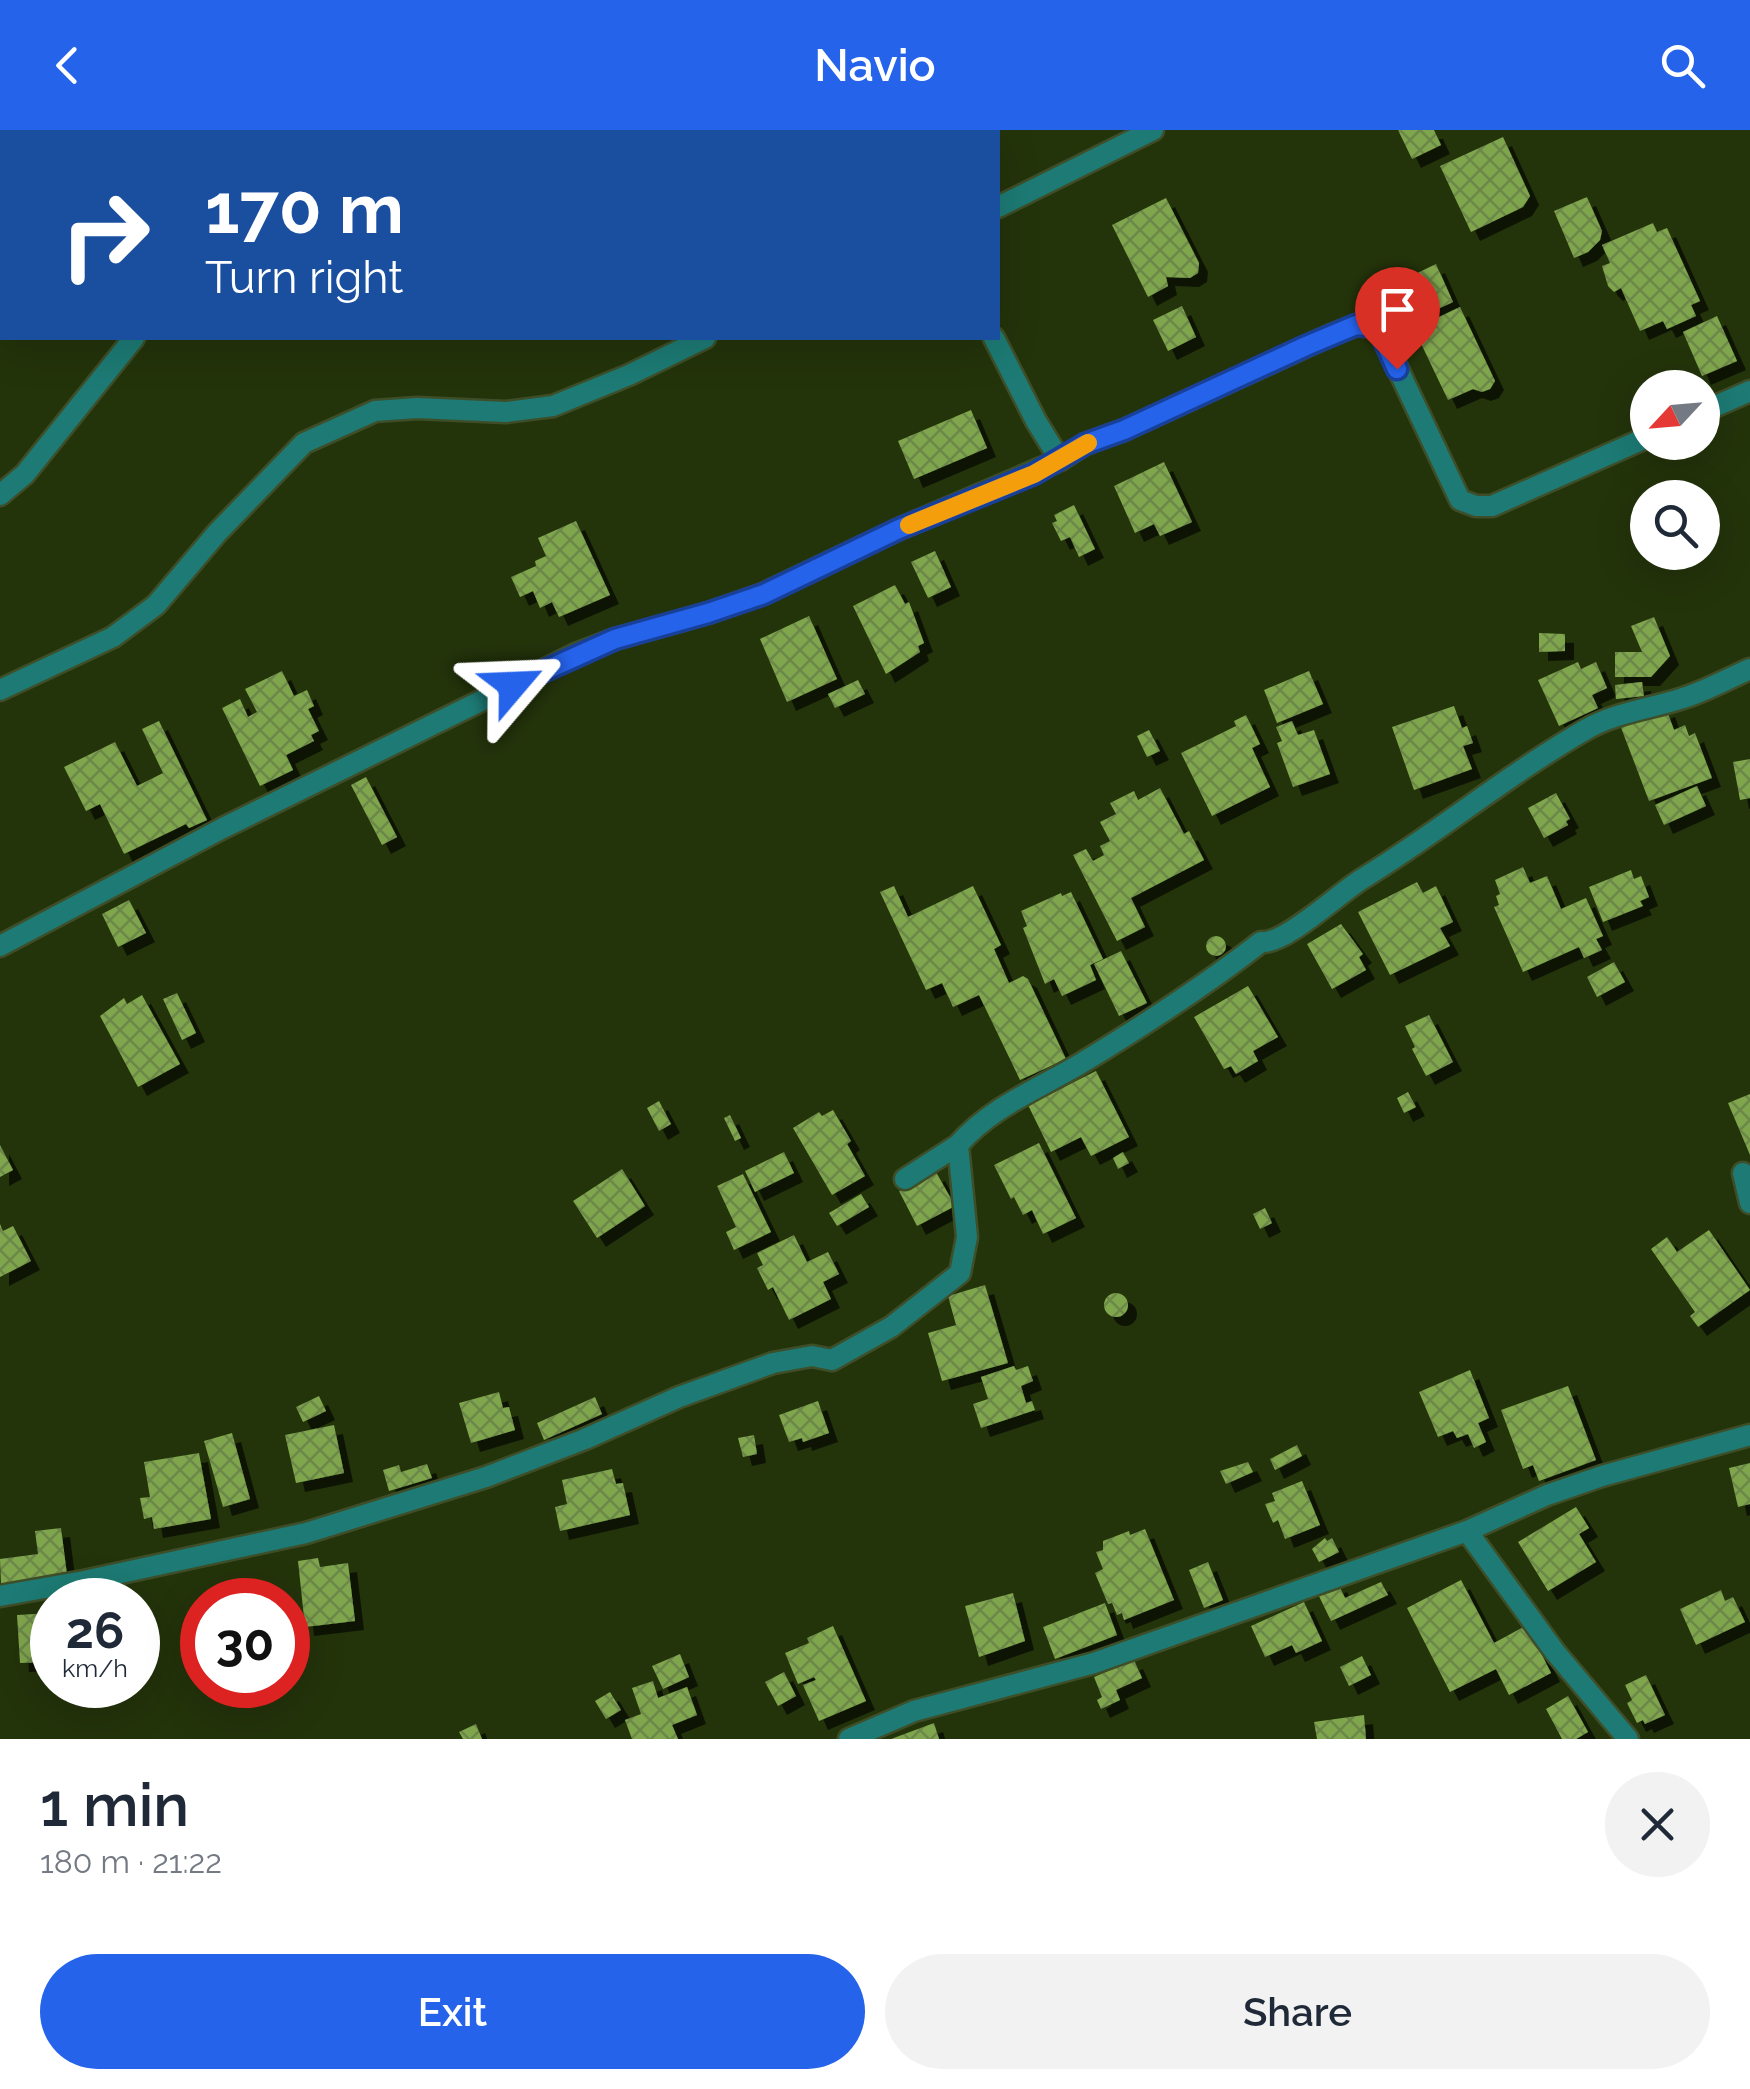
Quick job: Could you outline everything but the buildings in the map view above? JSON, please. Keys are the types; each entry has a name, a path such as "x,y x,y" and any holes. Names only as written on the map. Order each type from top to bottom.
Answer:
{"street":[{"path":"1000,206 1153,130"},
{"path":"0,946 222,828 576,654 764,594 899,529 1060,460 1085,444 1356,325 1378,327 1460,500 1492,506 1630,445"},
{"path":"0,496 25,474 132,340"},
{"path":"0,690 113,638 156,605 304,443 376,411 417,408 506,412 554,406 695,340"},
{"path":"995,340 1060,460"},
{"path":"1720,404 1750,391"},
{"path":"906,1180 958,1145 974,1127 1004,1106 1148,1024 1260,942 1273,944 1337,895 1414,848 1486,792 1588,728 1684,698 1750,669"},
{"path":"0,1596 84,1582 363,1517 486,1477 678,1397 774,1363 812,1356 832,1360 890,1327 960,1273 967,1237 958,1145"},
{"path":"1742,1173 1750,1203"},
{"path":"849,1739 914,1711 1094,1662 1467,1531 1602,1476 1750,1435"},
{"path":"1467,1531 1555,1652 1628,1739"}],"slow traffic":[{"path":"909,525 1034,474 1088,443"}],"route":[{"path":"513,685 615,639 764,594 899,529 1034,474 1085,444 1356,325 1378,327 1397,369"}]}
